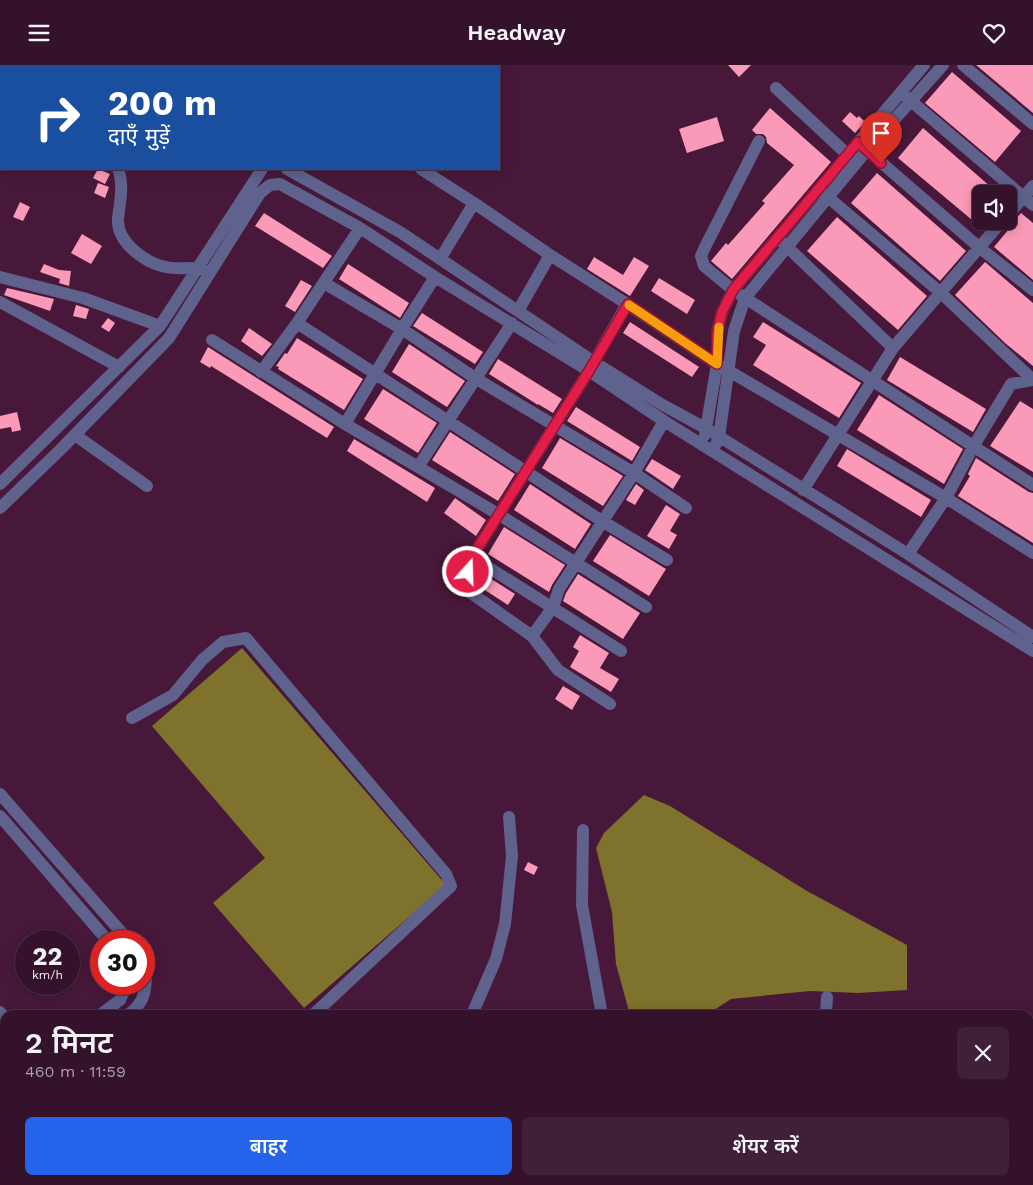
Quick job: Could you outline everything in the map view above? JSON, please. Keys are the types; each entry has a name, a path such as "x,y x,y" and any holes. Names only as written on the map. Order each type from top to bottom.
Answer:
{"street":[{"path":"906,97 924,65"},
{"path":"701,444 707,429 717,364 717,333 722,312 733,290 778,245 906,97 942,65"},
{"path":"963,65 1033,124"},
{"path":"776,88 848,155"},
{"path":"906,97 1028,201"},
{"path":"759,141 701,256 704,266 745,298 1033,485"},
{"path":"824,193 848,155 863,146"},
{"path":"863,146 1033,290"},
{"path":"118,170 122,189 118,223 122,237 130,246 155,265 168,268 197,268 211,272"},
{"path":"1,481 160,326 261,170"},
{"path":"289,170 400,232 518,311 664,421 1033,651"},
{"path":"423,170 717,364 838,433 1033,553"},
{"path":"0,508 75,435 169,338 260,193 270,185 280,184 360,228 435,277 512,323 707,429 908,554 1033,637"},
{"path":"1017,209 1028,201 1033,186"},
{"path":"824,193 941,293 1033,380"},
{"path":"440,259 474,203"},
{"path":"261,373 297,323 360,228"},
{"path":"803,490 893,348 994,230"},
{"path":"713,451 720,437 734,331 745,298 778,245"},
{"path":"778,245 893,348"},
{"path":"518,311 550,255"},
{"path":"0,277 83,298 160,326"},
{"path":"345,424 435,277"},
{"path":"324,283 402,329 475,378 634,473 686,507"},
{"path":"0,301 119,367"},
{"path":"610,704 558,670 532,636 464,588 472,557 628,304"},
{"path":"297,323 602,521 667,560"},
{"path":"418,467 450,421 475,378 512,323"},
{"path":"212,340 261,373 498,514 646,607"},
{"path":"908,554 946,498 973,447 1011,385 1033,380"},
{"path":"532,636 553,607 559,589 634,473 664,421"},
{"path":"75,435 147,486"},
{"path":"472,557 621,651"},
{"path":"132,719 173,695 202,660 223,642 246,638 446,874 451,886 318,1010"},
{"path":"0,794 119,930"},
{"path":"0,816 98,930"},
{"path":"474,1010 496,959 505,924 512,856 509,817"},
{"path":"582,830 582,905 601,1010"},
{"path":"52,877 63,866"},
{"path":"106,1010 120,999 122,995"},
{"path":"135,1010 144,995"},
{"path":"826,1010 827,997"}],"shaded area":[{"path":"242,648 446,885 304,1008 213,903 265,858 152,726"},
{"path":"644,795 670,806 807,891 907,945 907,990 858,993 810,991 731,999 714,1010 629,1010 616,964 612,912 596,848 604,833"}],"building":[{"path":"728,65 751,65 739,77"},
{"path":"976,65 1033,65 1033,113"},
{"path":"952,72 1021,131 995,162 925,103"},
{"path":"770,108 831,162 732,279 711,261 726,243 728,245 765,203 762,201 794,165 767,143 766,137 763,134 756,134 752,130"},
{"path":"850,112 857,118 859,116 865,122 855,133 842,121"},
{"path":"717,117 724,141 687,153 679,129"},
{"path":"923,128 989,185 972,185 972,220 898,158"},
{"path":"97,170 110,174 105,184 93,178"},
{"path":"877,173 966,251 940,281 851,203"},
{"path":"98,183 109,187 105,198 94,193"},
{"path":"20,202 30,207 23,221 13,217"},
{"path":"264,213 332,256 323,268 255,226"},
{"path":"1021,213 1033,223 1033,280 994,247 1008,230 1017,230 1017,218"},
{"path":"837,217 927,296 898,330 807,251"},
{"path":"82,234 102,246 91,264 71,253"},
{"path":"594,257 623,275 634,257 649,266 630,296 587,269"},
{"path":"985,262 1033,303 1033,366 1005,343 955,295"},
{"path":"44,264 59,270 71,271 69,286 59,283 60,279 40,272"},
{"path":"348,264 409,303 400,318 339,279"},
{"path":"659,278 695,300 687,314 651,291"},
{"path":"301,280 312,286 295,312 285,306"},
{"path":"7,288 54,299 50,311 4,295"},
{"path":"76,305 89,309 86,319 73,316"},
{"path":"422,313 483,352 475,364 413,326"},
{"path":"108,318 115,323 109,332 101,327"},
{"path":"630,322 699,367 692,377 623,333"},
{"path":"763,322 861,383 839,418 753,365 766,345 753,337"},
{"path":"249,328 272,344 262,356 241,341"},
{"path":"297,338 363,379 344,410 276,366 285,353 287,354"},
{"path":"409,344 465,381 447,407 392,372"},
{"path":"208,347 334,427 327,438 211,366 210,368 200,362"},
{"path":"900,357 986,409 973,432 887,380"},
{"path":"498,359 562,399 553,413 489,374"},
{"path":"383,389 437,423 418,453 364,419"},
{"path":"879,395 963,449 944,484 857,430"},
{"path":"1020,401 1033,409 1033,472 990,446"},
{"path":"576,407 640,447 632,461 567,421"},
{"path":"17,412 21,430 12,432 11,427 0,429 0,416"},
{"path":"450,432 515,474 498,501 432,460"},
{"path":"560,438 623,476 603,506 542,468"},
{"path":"354,439 435,488 427,502 347,451"},
{"path":"847,449 931,500 921,517 837,466"},
{"path":"976,458 1033,493 1033,543 958,496 970,476 968,474"},
{"path":"652,459 681,476 673,489 645,470"},
{"path":"530,484 591,524 575,549 514,510"},
{"path":"636,484 644,490 635,505 626,500"},
{"path":"455,498 486,520 476,536 444,513"},
{"path":"666,505 680,514 670,531 677,535 669,549 647,536"},
{"path":"504,527 565,565 549,592 488,554"},
{"path":"610,535 666,569 649,596 593,561"},
{"path":"477,570 515,594 508,605 474,583"},
{"path":"578,574 640,613 623,639 563,601"},
{"path":"580,635 609,653 600,668 619,679 611,692 570,667 579,651 573,647"},
{"path":"563,686 580,696 572,710 555,699"},
{"path":"528,862 538,867 534,875 524,870"}],"slow traffic":[{"path":"629,305 717,364 717,333 719,327"}],"route":[{"path":"468,572 472,557 589,371 628,304 717,364 717,333 722,312 733,290 820,190 858,142 881,163"}]}
